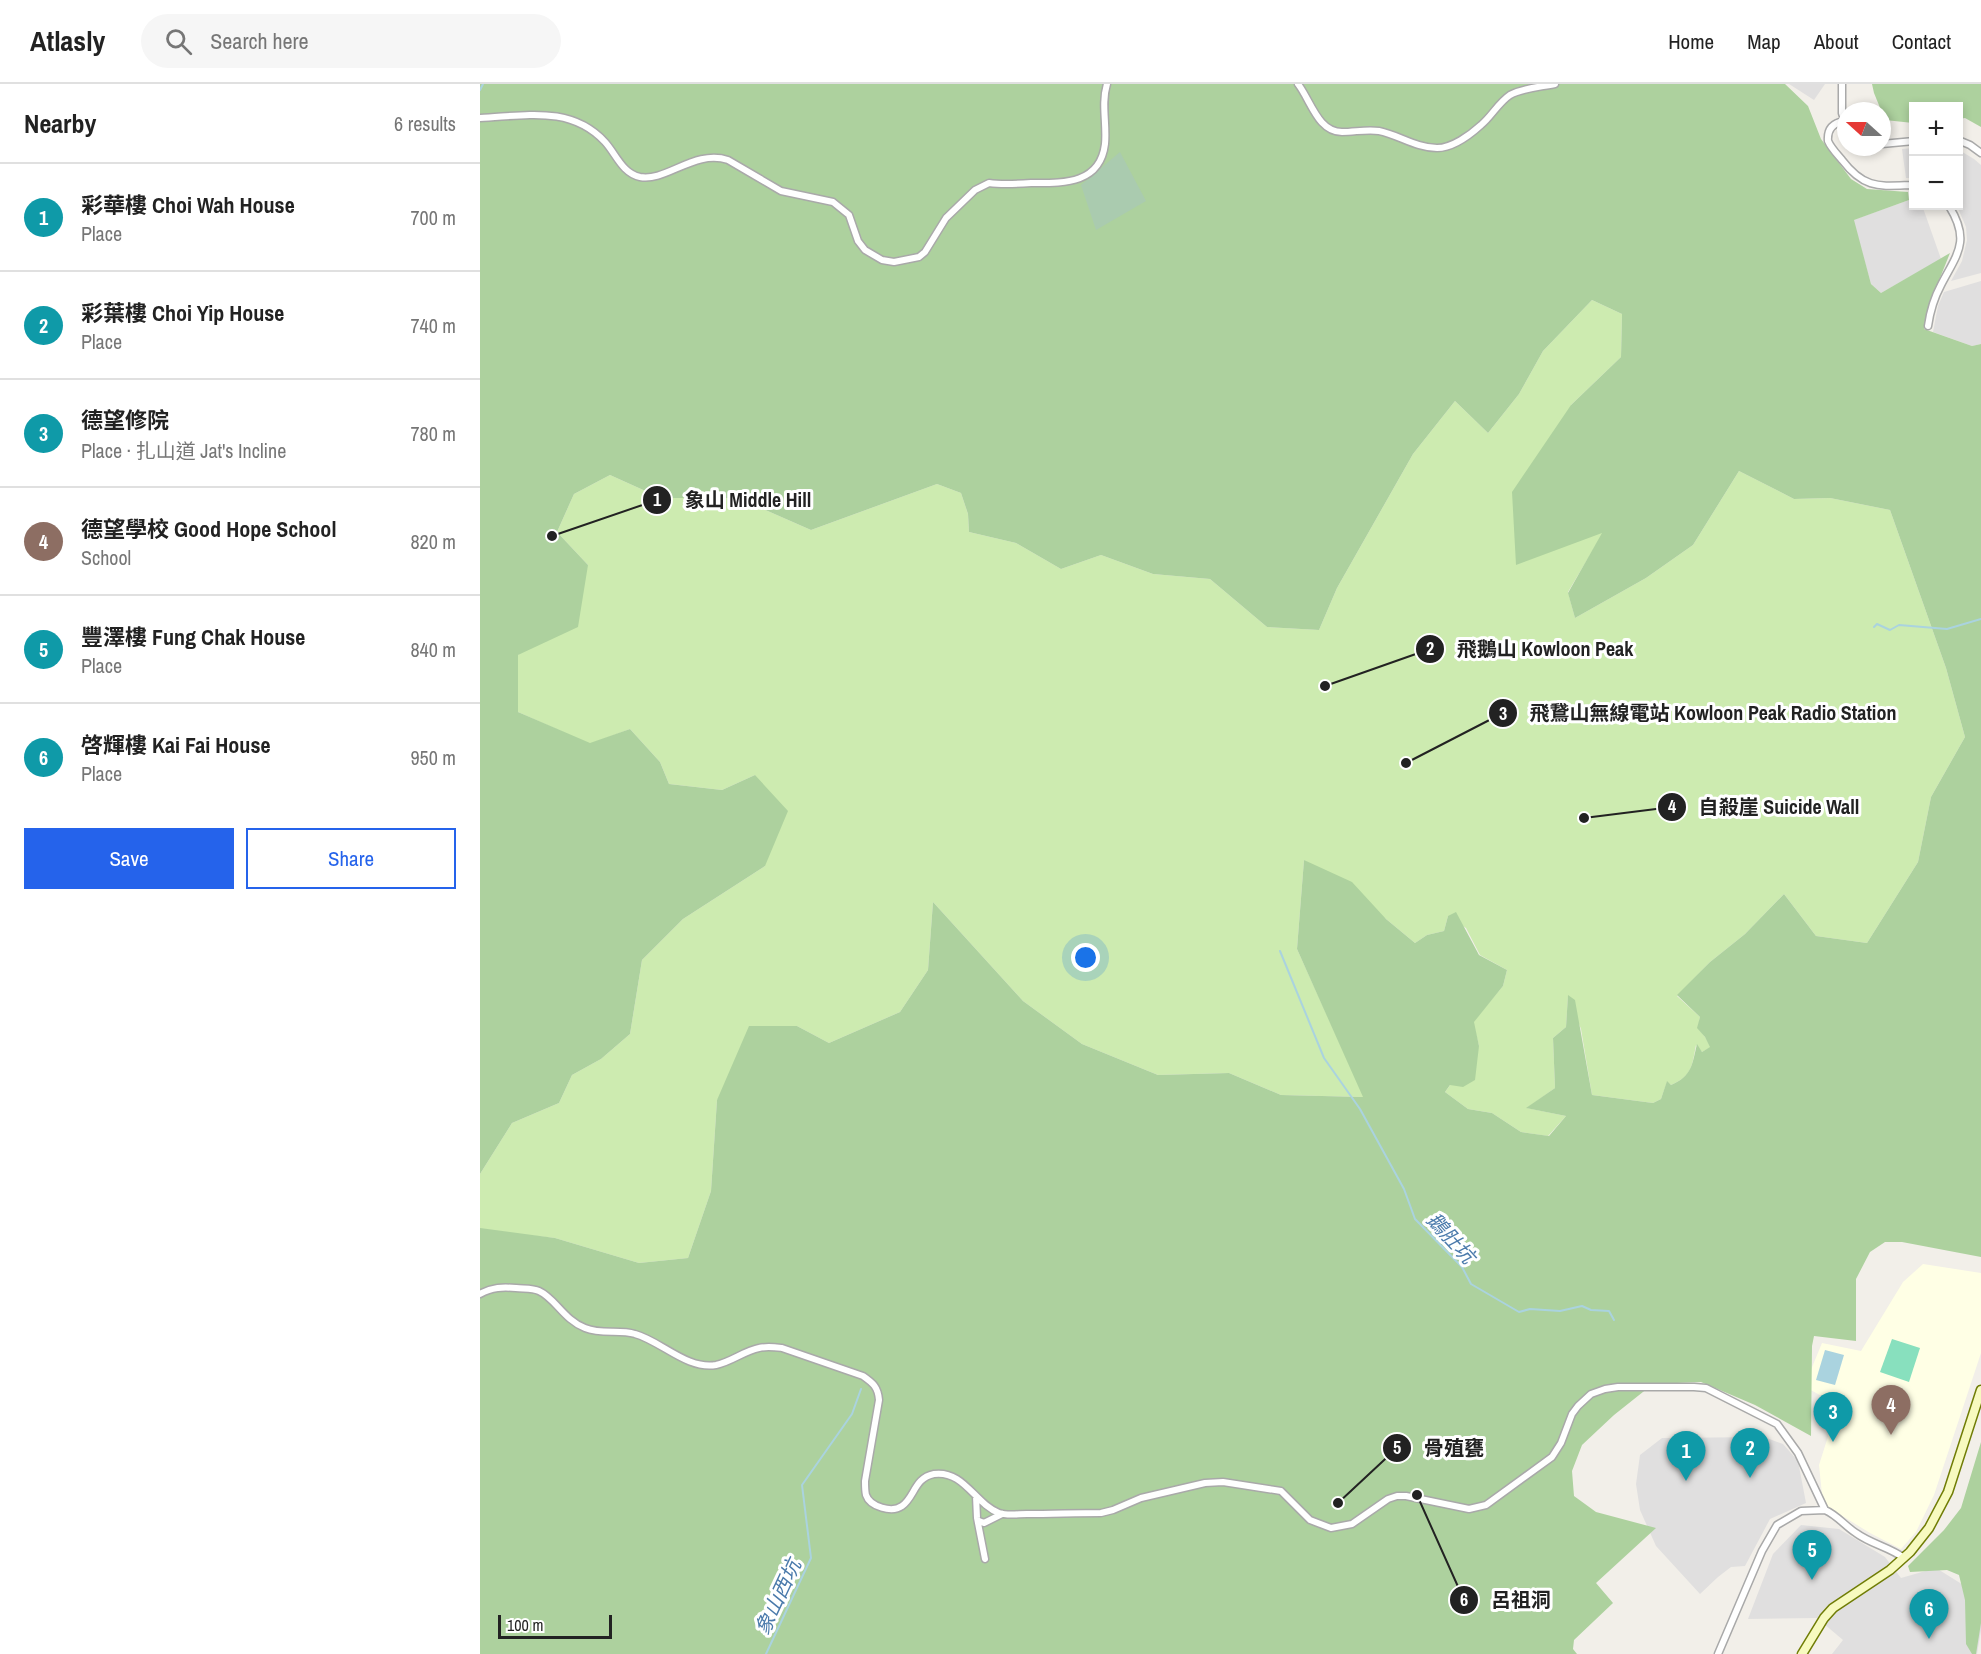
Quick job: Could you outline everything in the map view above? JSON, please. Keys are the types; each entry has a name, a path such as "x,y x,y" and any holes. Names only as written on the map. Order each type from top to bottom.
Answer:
{"main road":[{"path":"1802,1654 1819,1625 1833,1608 1874,1583 1904,1558 1929,1528 1948,1492 1981,1390"}],"street":[{"path":"480,118 552,115 577,121 603,139 622,166 640,177 651,177 708,158 728,160 781,191 833,202 849,215 858,241 865,250 882,260 894,262 919,257 925,252 946,218 982,186 989,183 1064,183 1081,179 1091,172 1104,150 1104,99 1107,84"},
{"path":"1298,84 1322,123 1334,132 1374,130 1421,146 1440,148 1459,141 1481,126 1509,96 1517,92 1555,84"},
{"path":"1842,84 1842,102"},
{"path":"1837,123 1829,129 1828,141 1837,153"},
{"path":"1891,143 1909,141"},
{"path":"1963,142 1981,153"},
{"path":"1839,156 1853,174 1869,184 1909,185"},
{"path":"1928,326 1936,295 1952,268 1959,250 1959,228 1951,210"},
{"path":"480,1294 501,1287 537,1291 549,1298 565,1316 585,1328 598,1332 623,1331 636,1334 699,1364 715,1365 758,1348 776,1347 863,1376 874,1384 879,1400 865,1481 866,1495 870,1501 879,1507 893,1509 902,1506 915,1487 925,1478 934,1474 949,1475 962,1481 991,1509 1002,1515"},
{"path":"979,1521 984,1523 1002,1515 1101,1513 1141,1498 1222,1482 1281,1491 1310,1520 1332,1528 1352,1524 1388,1499 1397,1496 1469,1509 1478,1508 1486,1505 1552,1457 1561,1443 1572,1414 1591,1394 1618,1387 1694,1386 1706,1388 1777,1424 1798,1453 1825,1510"},
{"path":"976,1496 976,1511 985,1559"},
{"path":"1718,1654 1762,1551 1776,1525 1801,1511 1831,1512 1856,1534 1904,1558"}],"shaded area":[{"path":"1789,84 1825,84 1814,100"},
{"path":"1909,148 1909,178 1906,178 1902,149"},
{"path":"1120,152 1146,201 1096,230 1081,185"},
{"path":"1963,152 1981,165 1981,273 1951,281 1962,261 1967,240 1966,227 1959,210 1963,210"},
{"path":"1909,200 1909,210 1924,210 1941,259 1881,293 1871,284 1853,220"},
{"path":"1981,281 1981,344 1972,346 1933,332 1938,306 1944,292"},
{"path":"1923,1264 1981,1273 1981,1353 1934,1495 1916,1532 1901,1549 1823,1504 1819,1465 1838,1405 1807,1388 1808,1377 1822,1343 1861,1351 1903,1282"},
{"path":"1764,1437 1783,1444 1798,1461 1806,1503 1770,1519 1745,1566 1731,1567 1700,1594 1656,1546 1640,1510 1636,1484 1640,1455 1662,1438"},
{"path":"1801,1525 1839,1529 1885,1557 1901,1578 1936,1568 1981,1596 1981,1630 1977,1654 1832,1654 1843,1640 1817,1618 1748,1619 1773,1554"}],"green space":[{"path":"480,84 1785,84 1808,106 1821,139 1851,179 1867,189 1908,192 1909,200 1854,220 1871,284 1881,293 1950,253 1936,288 1924,329 1972,346 1981,344 1981,1257 1902,1242 1885,1242 1870,1252 1856,1279 1856,1341 1814,1336 1811,1436 1755,1405 1701,1382 1653,1384 1614,1415 1582,1445 1572,1471 1574,1496 1596,1512 1656,1528 1596,1583 1613,1603 1574,1640 1573,1649 1577,1654 480,1654 480,1228 555,1238 639,1263 688,1258 711,1191 717,1100 749,1026 797,1026 829,1043 900,1012 928,970 933,902 1023,1001 1082,1044 1158,1075 1229,1073 1281,1095 1363,1097 1297,949 1304,860 1352,882 1386,919 1415,943 1427,935 1444,931 1448,916 1456,912 1479,955 1507,970 1503,986 1474,1022 1479,1046 1475,1080 1463,1087 1450,1085 1445,1092 1468,1109 1492,1113 1521,1132 1549,1136 1566,1116 1526,1108 1555,1088 1553,1038 1566,1027 1568,995 1575,1000 1592,1095 1653,1103 1661,1099 1667,1081 1671,1085 1687,1074 1697,1044 1702,1052 1710,1047 1697,1028 1700,1017 1677,995 1710,962 1745,934 1784,894 1816,936 1867,943 1918,862 1931,797 1965,737 1946,668 1890,510 1830,498 1794,499 1739,471 1693,545 1646,578 1575,618 1568,593 1602,533 1516,565 1512,492 1571,405 1621,357 1622,314 1592,300 1543,351 1519,394 1488,433 1455,401 1413,454 1337,588 1319,630 1267,627 1210,579 1153,574 1101,555 1061,569 1016,543 969,532 968,514 961,493 937,484 811,530 738,498 661,498 610,475 574,494 557,532 588,565 578,627 518,655 518,712 590,743 630,729 660,762 669,784 722,790 755,775 788,811 765,866 683,919 642,960 630,1034 601,1059 572,1075 559,1103 512,1123 480,1174"},
{"path":"1872,84 1981,84 1981,127 1963,118 1963,102 1909,102 1909,123 1891,121 1891,102 1878,102"},
{"path":"1592,300 1622,314 1621,357 1571,405 1603,533 1568,592 1575,618 1646,578 1693,545 1739,471 1794,499 1830,498 1890,510 1946,668 1965,737 1931,797 1918,862 1867,943 1816,936 1784,894 1745,934 1710,962 1677,996 1700,1017 1698,1028 1711,1047 1702,1052 1696,1045 1692,1065 1687,1074 1671,1085 1667,1082 1661,1099 1653,1103 1592,1095 1581,1029 1568,996 1566,1027 1553,1038 1555,1088 1527,1108 1566,1116 1548,1136 1521,1132 1492,1113 1468,1109 1445,1092 1479,1046 1473,1022 1503,986 1507,970 1480,955 1466,928 1448,916 1444,931 1427,935 1415,943 1386,919 1304,860 1297,949 1364,1097 1281,1095 1229,1073 1158,1075 1082,1044 1023,1001 933,902 928,970 900,1012 829,1043 797,1026 717,1100 711,1191 688,1258 639,1263 555,1238 480,1230 480,1174 512,1123 559,1103 572,1075 601,1059 630,1034 642,960 683,919 765,866 755,775 722,790 669,784 660,762 630,729 590,744 518,712 518,655 588,565 557,532 574,494 610,475 661,498 738,498 811,530 937,484 961,493 968,514 969,532 1016,543 1061,569 1101,555 1153,574 1210,579 1267,627 1319,630 1337,588 1413,454 1455,401 1488,433 1519,394 1543,351"},
{"path":"1892,1339 1920,1348 1909,1382 1880,1372"},
{"path":"1981,1442 1981,1623 1976,1654 1972,1654 1966,1644 1965,1600 1959,1575 1947,1570 1910,1572 1908,1566 1944,1530 1961,1508"}],"water":[{"path":"1825,1350 1844,1355 1835,1385 1816,1380"}],"waterway":[{"path":"480,90 483,84"},
{"path":"1874,627 1877,624 1890,630 1899,625 1947,629 1981,619"},
{"name":"鵝肚坑","path":"1280,951 1324,1058 1360,1109 1404,1189 1415,1219 1462,1267 1471,1284 1519,1312 1530,1309 1560,1311 1582,1306 1591,1310 1609,1311 1614,1320"},
{"name":"象山西坑","path":"766,1654 811,1558 802,1485 852,1414 861,1389"}],"place":[{"name":"象山 Middle Hill","path":"552,536"},
{"name":"飛鵝山 Kowloon Peak","path":"1325,686"},
{"name":"飛鵞山無線電站 Kowloon Peak Radio Station","path":"1406,763"},
{"name":"自殺崖 Suicide Wall","path":"1584,818"},
{"name":"德望學校 Good Hope School","path":"1891,1435"},
{"name":"德望修院","path":"1833,1442"},
{"name":"彩葉樓 Choi Yip House","path":"1750,1478"},
{"name":"彩華樓 Choi Wah House","path":"1686,1481"},
{"name":"呂祖洞","path":"1417,1495"},
{"name":"骨殖甕","path":"1338,1503"},
{"name":"豐澤樓 Fung Chak House","path":"1812,1580"},
{"name":"啓輝樓 Kai Fai House","path":"1929,1639"}]}
